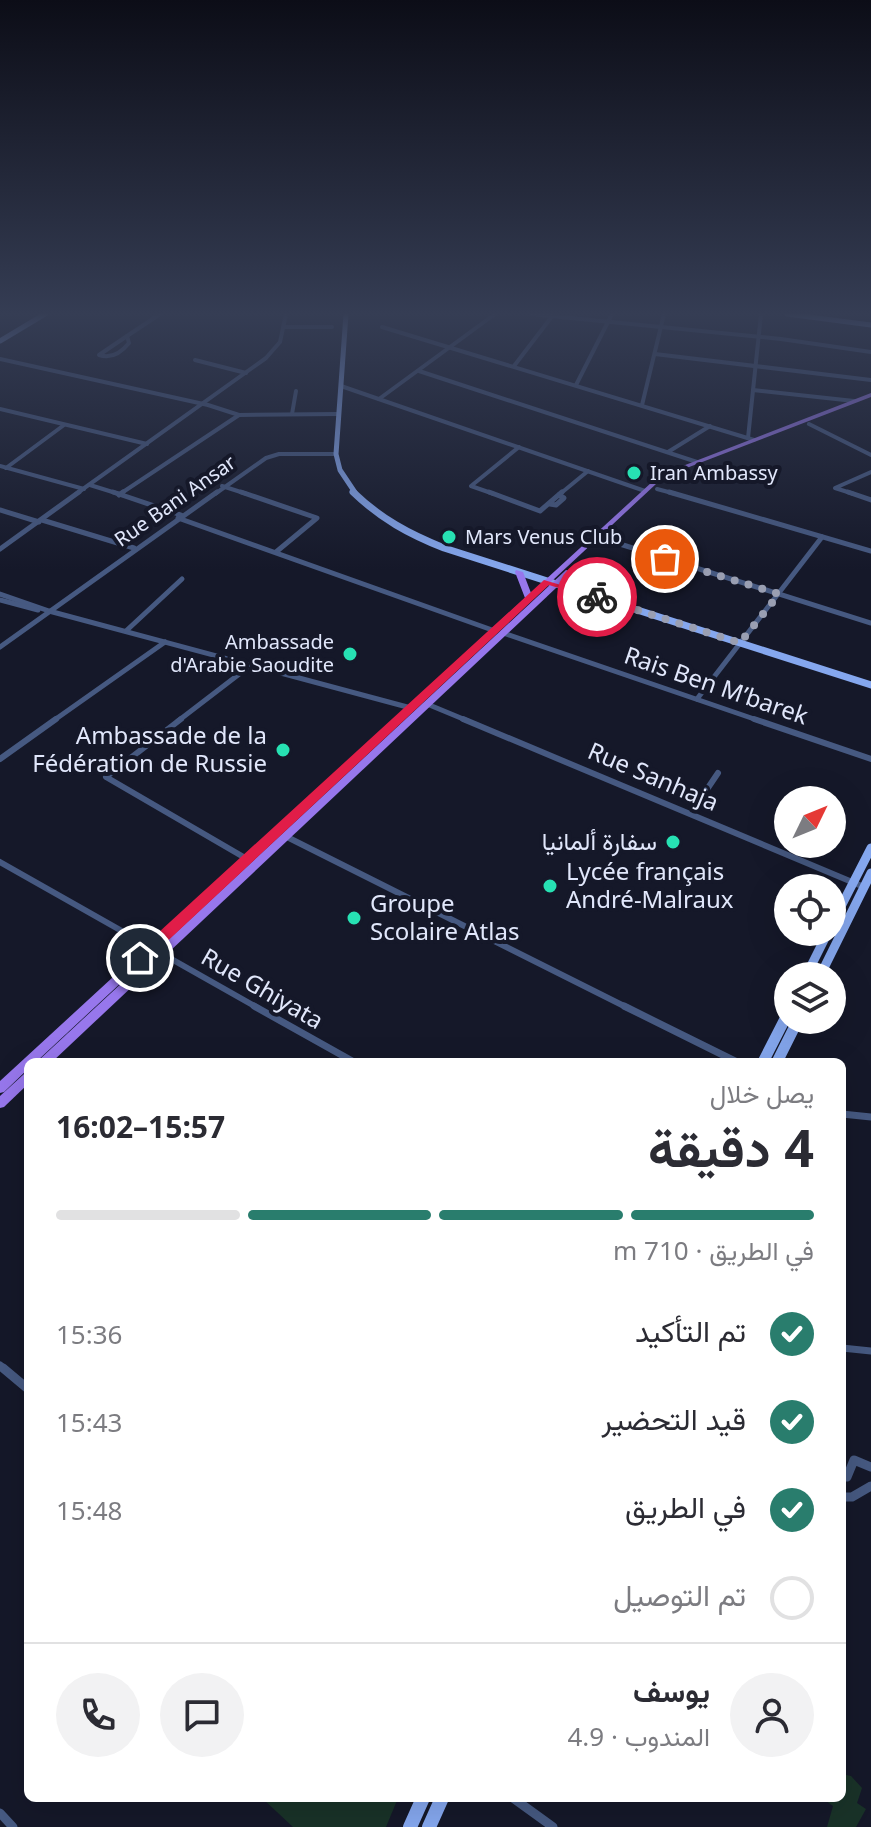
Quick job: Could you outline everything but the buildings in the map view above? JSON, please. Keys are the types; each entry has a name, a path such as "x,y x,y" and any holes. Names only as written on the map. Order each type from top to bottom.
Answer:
{"main road":[{"path":"340,399 336,454 340,470 353,492 390,523 422,540 871,685"},
{"path":"34,1058 285,836 427,704 645,491 664,477 751,439 861,399"},
{"path":"48,1058 247,859 411,708 499,632 529,598 604,539 657,489 682,474 866,399"},
{"path":"519,572 529,598"},
{"path":"846,896 871,848"},
{"path":"827,962 871,873"},
{"path":"765,1058 777,1034"},
{"path":"779,1058 791,1034"},
{"path":"0,1088 24,1067"},
{"path":"0,1103 24,1081"},
{"path":"410,1827 421,1802"},
{"path":"429,1827 440,1802"}],"street":[{"path":"183,399 239,415 338,414"},
{"path":"0,549 210,399"},
{"path":"292,414 295,399"},
{"path":"380,399 645,491"},
{"path":"506,399 697,462"},
{"path":"623,399 751,439 753,399"},
{"path":"642,405 643,399"},
{"path":"838,399 854,401"},
{"path":"0,409 147,444"},
{"path":"119,495 239,415"},
{"path":"809,424 871,455"},
{"path":"3,467 65,425"},
{"path":"668,452 710,426"},
{"path":"519,447 471,486 537,511 550,504 556,505 564,498 559,495 588,471"},
{"name":"Rue Bani Ansar","path":"0,647 134,548 272,455 336,454"},
{"name":"Rais Ben M’barek","path":"3,467 119,495 499,632 871,759"},
{"path":"871,472 835,488 871,500"},
{"path":"222,486 317,518 276,552"},
{"path":"657,489 871,551"},
{"path":"1,511 134,548"},
{"path":"697,699 822,537"},
{"path":"604,539 871,623"},
{"path":"126,631 182,579"},
{"path":"0,594 48,612"},
{"path":"0,600 411,708"},
{"path":"0,759 165,642"},
{"path":"247,859 106,779 109,773 251,665"},
{"name":"Rue Sanhaja","path":"427,704 864,887"},
{"path":"691,813 718,773"},
{"path":"285,836 729,1058"},
{"name":"Rue Ghiyata","path":"0,862 347,1058"},
{"path":"846,1114 871,1117"},
{"path":"846,1348 871,1351"},
{"path":"0,1365 24,1386"},
{"path":"847,1477 854,1460 871,1467"},
{"path":"846,1497 852,1497 871,1486"},
{"path":"519,1802 553,1827"},
{"path":"0,1813 13,1827"}],"green space":[{"path":"846,1775 851,1776 862,1788 857,1803 866,1809 856,1827 827,1827 833,1806 828,1802 846,1802"},
{"path":"266,1802 396,1802 386,1827 293,1827"}],"way so far":[{"path":"597,597 740,643 779,594 665,559"}],"place":[{"name":"Iran Ambassy","path":"634,473"},
{"name":"Mars Venus Club","path":"449,537"},
{"name":"Ambassade d'Arabie Saoudite","path":"350,654"},
{"name":"Ambassade de la Fédération de Russie","path":"283,750"},
{"name":"سفارة ألمانيا","path":"673,842"},
{"name":"Lycée français André-Malraux","path":"550,886"},
{"name":"Groupe Scolaire Atlas","path":"354,918"}],"route":[{"path":"140,958 547,582 597,597"}]}
